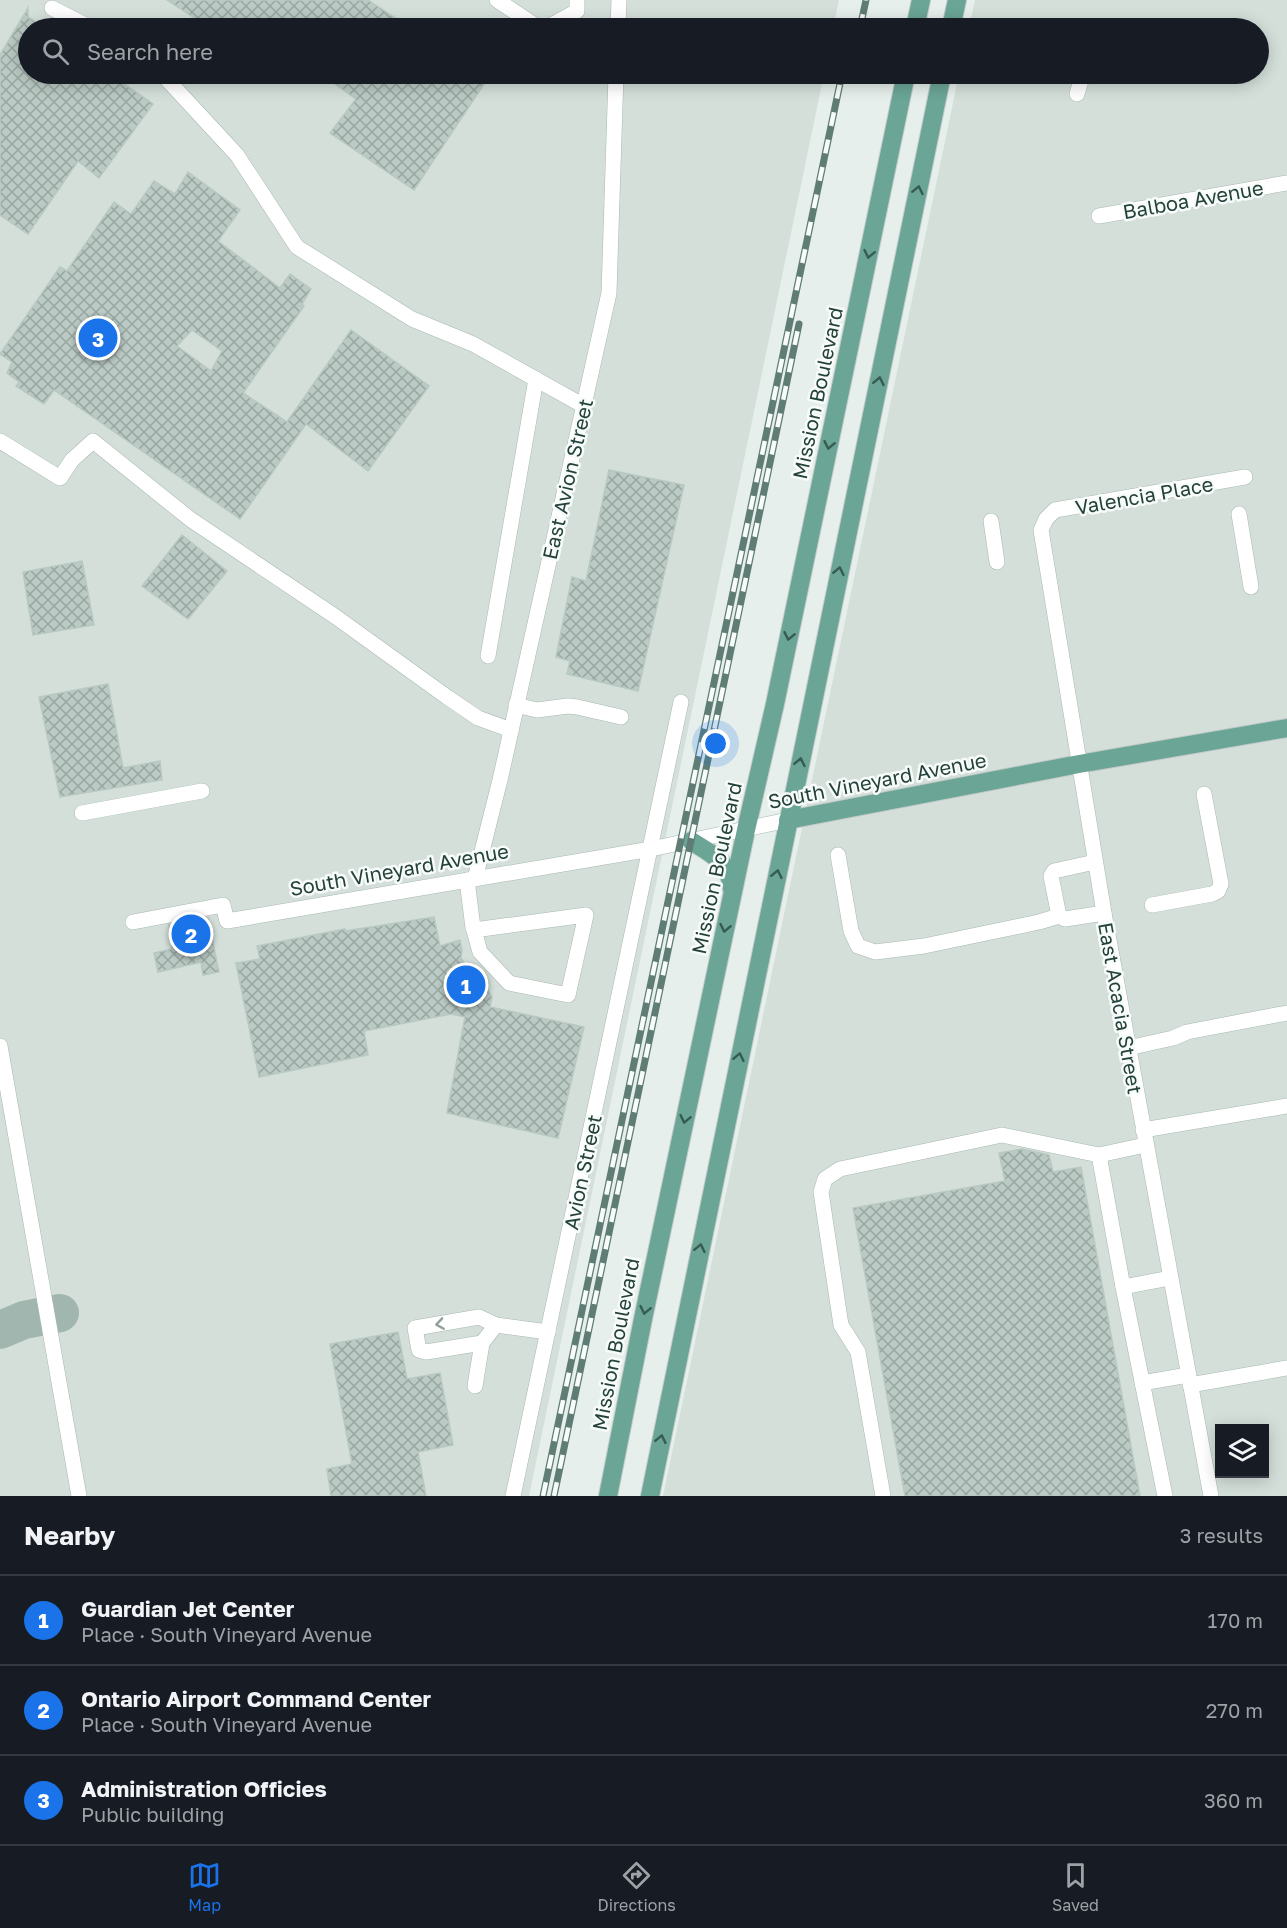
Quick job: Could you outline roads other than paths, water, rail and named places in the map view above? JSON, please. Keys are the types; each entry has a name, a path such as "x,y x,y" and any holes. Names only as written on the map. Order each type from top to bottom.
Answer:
{"main road":[{"path":"917,18 921,0"},
{"path":"953,18 957,0"},
{"name":"Mission Boulevard","path":"608,1496 643,1319 746,830 776,704 904,84"},
{"path":"650,1496 940,84"},
{"name":"South Vineyard Avenue","path":"788,820 1079,764 1287,728"},
{"path":"691,841 711,853 728,870 732,895"}],"street":[{"path":"497,0 524,18"},
{"path":"564,18 577,11 578,0"},
{"path":"618,18 619,0"},
{"path":"52,8 72,18"},
{"path":"171,84 237,155 297,248 412,319 473,345 584,406"},
{"name":"East Avion Street","path":"471,879 511,730 609,293 616,84"},
{"path":"1077,94 1080,84"},
{"name":"Balboa Avenue","path":"1100,216 1287,183"},
{"path":"488,656 536,379"},
{"path":"0,441 60,478 72,460 93,441 188,517 328,611 447,697 478,718 511,730"},
{"name":"Valencia Place","path":"1046,519 1055,510 1245,477"},
{"path":"1239,514 1251,587"},
{"name":"East Acacia Street","path":"1046,519 1041,530 1095,862 1211,1496"},
{"path":"991,521 998,562"},
{"name":"Avion Street","path":"513,1496 681,702"},
{"path":"516,705 537,710 578,707 621,717"},
{"path":"82,813 202,791"},
{"path":"1152,905 1218,891 1221,884 1203,792"},
{"name":"South Vineyard Avenue","path":"133,922 224,905 227,921 651,849 788,820"},
{"path":"838,855 851,931 858,946 875,952 924,946 1059,916 1065,919 1104,913"},
{"path":"1059,916 1051,876 1054,871 1095,862"},
{"path":"471,879 474,930 480,952 509,983 568,995 586,915 474,930"},
{"path":"1128,1048 1173,1038 1187,1032 1287,1013"},
{"path":"0,1046 80,1496"},
{"path":"883,1496 858,1352 841,1326 820,1192 825,1179 840,1169 1002,1135 1099,1155 1144,1138 1287,1106"},
{"path":"1099,1155 1165,1496"},
{"path":"1123,1287 1170,1278"},
{"path":"482,1343 426,1352 419,1350 415,1328 479,1317 496,1325 548,1332"},
{"path":"475,1386 482,1343 496,1325"},
{"path":"1142,1383 1189,1380 1287,1368"}],"railway":[{"path":"862,18 866,0"},
{"path":"543,1496 840,84"},
{"path":"554,1496 799,324"}],"place":[{"name":"Administration Officies","path":"98,338"},
{"name":"Ontario Airport Command Center","path":"191,934"},
{"name":"Guardian Jet Center","path":"466,985"}]}
